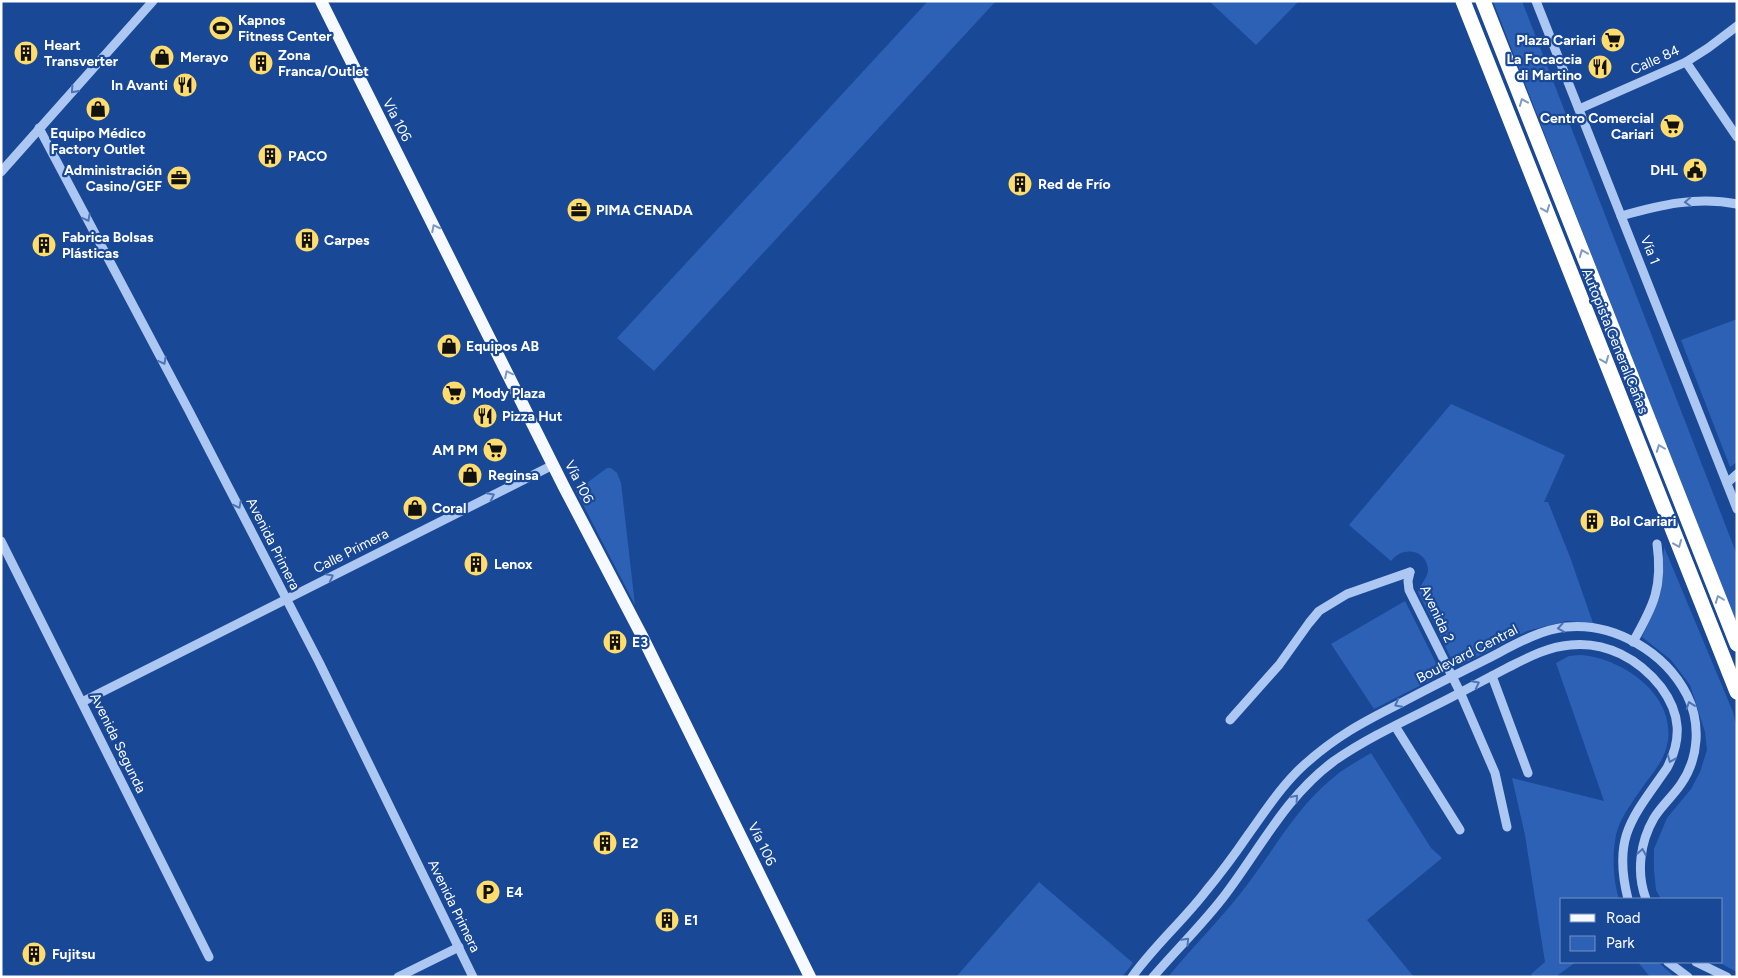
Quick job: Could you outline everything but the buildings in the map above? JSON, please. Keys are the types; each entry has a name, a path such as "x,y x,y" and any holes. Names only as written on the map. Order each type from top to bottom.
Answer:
{"highway":[{"path":"1454,1 1534,180"},
{"name":"Autopista General Cañas","path":"1463,1 1737,692"},
{"name":"Autopista General Cañas","path":"1483,1 1737,644"}],"main road":[{"name":"Vía 106","path":"321,1 553,464 642,636 810,977"}],"street":[{"path":"1,172 153,1"},
{"name":"Vía 1","path":"1536,1 1737,509"},
{"name":"Calle 84","path":"1579,109 1686,62 1737,26"},
{"path":"1686,62 1737,137"},
{"name":"Avenida Primera","path":"40,128 286,599 473,977"},
{"path":"1622,216 1660,205 1684,202 1710,201 1737,204"},
{"name":"Calle Primera","path":"82,702 553,464"},
{"path":"1726,483 1737,474"},
{"name":"Avenida Segunda","path":"1,541 209,957"},
{"path":"1634,642 1648,615 1656,593 1659,571 1657,544"},
{"name":"Avenida 2","path":"1230,720 1279,665 1319,611 1347,594 1410,572 1409,590 1460,692 1495,773 1508,827"},
{"name":"Boulevard Central","path":"1132,977 1205,892 1277,793 1296,773 1340,736 1452,676 1554,628 1588,626 1618,634 1634,642 1664,665 1682,686 1692,708 1697,732 1692,760 1686,776 1676,791 1658,811 1645,839 1641,856 1642,887 1646,898"},
{"path":"1612,650 1618,634"},
{"path":"1153,977 1215,909 1256,853 1279,816 1304,788 1332,763 1360,744 1460,692 1533,655 1560,646 1587,645 1612,650 1634,661 1654,679 1666,695 1676,716 1678,732 1674,752 1667,768 1637,809 1625,837 1622,860 1627,895 1642,887"},
{"path":"1634,661 1642,647"},
{"path":"1492,676 1528,773"},
{"path":"1395,726 1460,830"},
{"path":"1268,806 1279,816"},
{"path":"398,977 459,947"},
{"path":"1669,963 1688,977"},
{"path":"1698,963 1726,977"}],"green space":[{"path":"928,1 996,1 654,371 617,338"},
{"path":"1209,1 1299,1 1256,45"},
{"path":"1493,1 1522,1 1737,555 1737,630"},
{"path":"1737,319 1737,462 1730,467 1681,340"},
{"path":"1451,404 1565,455 1544,502 1548,502 1593,623 1566,621 1527,631 1461,665 1451,658 1418,592 1428,571 1424,558 1414,552 1408,552 1396,556 1391,561 1349,525"},
{"path":"607,468 611,468 617,473 621,483 635,605 576,491"},
{"path":"1664,547 1733,712 1737,729 1737,972 1720,963 1723,963 1723,898 1660,898 1656,890 1654,849 1667,818 1691,789 1700,772 1707,750 1705,732 1690,685 1671,660 1642,637 1660,597"},
{"path":"1405,601 1438,667 1438,672 1433,679 1374,709 1331,644"},
{"path":"1580,655 1615,664 1645,684 1657,698 1665,714 1668,731 1666,749 1659,764 1628,809 1618,828 1615,842 1614,875 1619,898 1560,898 1560,963 1575,963 1558,975 1558,977 1533,977 1531,974 1545,962 1525,835 1512,778 1604,801 1556,663 1569,656"},
{"path":"1371,753 1431,848 1442,858 1367,920 1414,977 1168,977 1240,894 1309,801 1337,774"},
{"path":"1039,882 1133,963 1122,977 956,977"},
{"path":"1639,963 1659,963 1675,977 1650,977"}],"place":[{"name":"Kapnos Fitness Center","path":"221,28"},
{"name":"Plaza Cariari","path":"1613,40"},
{"name":"Heart Transverter","path":"26,53"},
{"name":"Merayo","path":"162,57"},
{"name":"Zona Franca/Outlet","path":"261,63"},
{"name":"La Focaccia di Martino","path":"1600,67"},
{"name":"In Avanti","path":"185,85"},
{"name":"Equipo Médico Factory Outlet","path":"98,109"},
{"name":"Centro Comercial Cariari","path":"1672,126"},
{"name":"PACO","path":"270,156"},
{"name":"DHL","path":"1695,170"},
{"name":"Administración Casino/GEF","path":"179,178"},
{"name":"Red de Frío","path":"1020,184"},
{"name":"PIMA CENADA","path":"579,210"},
{"name":"Carpes","path":"307,240"},
{"name":"Fabrica Bolsas Plásticas","path":"44,245"},
{"name":"Equipos AB","path":"449,346"},
{"name":"Mody Plaza","path":"454,393"},
{"name":"Pizza Hut","path":"485,416"},
{"name":"AM PM","path":"495,450"},
{"name":"Reginsa","path":"470,475"},
{"name":"Coral","path":"415,508"},
{"name":"Bol Cariari","path":"1592,521"},
{"name":"Lenox","path":"476,564"},
{"name":"E3","path":"615,642"},
{"name":"E2","path":"605,843"},
{"name":"E4","path":"488,892"},
{"name":"E1","path":"667,920"},
{"name":"Fujitsu","path":"34,954"}]}
